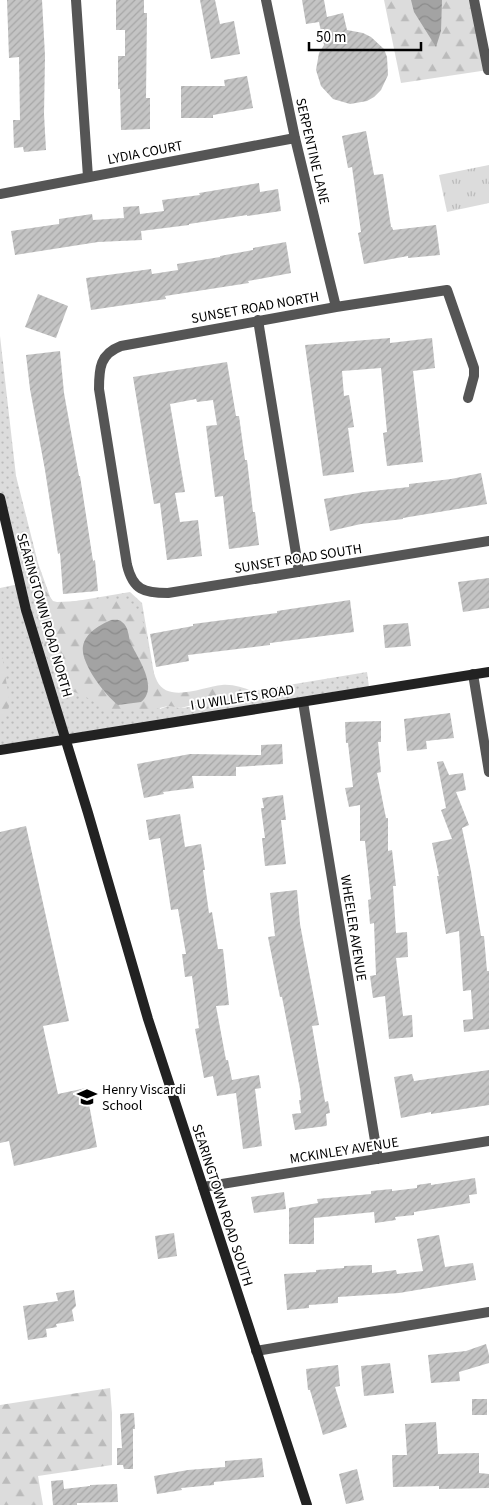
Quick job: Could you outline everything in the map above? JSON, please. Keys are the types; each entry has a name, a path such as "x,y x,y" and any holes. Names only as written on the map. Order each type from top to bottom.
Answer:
{"main road":[{"name":"SEARINGTOWN ROAD NORTH","path":"0,498 26,610 66,740"},
{"name":"I U WILLETS ROAD","path":"0,750 489,672"},
{"name":"SEARINGTOWN ROAD SOUTH","path":"66,740 148,1018 306,1505"}],"street":[{"path":"76,0 88,177"},
{"name":"SERPENTINE LANE","path":"266,0 294,138 336,307"},
{"path":"474,0 488,70"},
{"name":"LYDIA COURT","path":"0,194 294,138"},
{"name":"SUNSET ROAD NORTH","path":"127,565 99,389 99,372 104,357 113,349 258,320 447,290 474,368 474,376 468,398"},
{"path":"258,320 299,572"},
{"name":"SUNSET ROAD SOUTH","path":"127,565 131,578 141,589 154,593 168,593 489,541"},
{"path":"473,674 489,772"},
{"name":"WHEELER AVENUE","path":"304,702 378,1159"},
{"name":"MCKINLEY AVENUE","path":"202,1187 489,1141"},
{"path":"256,1351 489,1312"}],"green space":[{"path":"384,0 474,0 488,70 401,83"},
{"path":"489,165 489,203 447,212 439,175"},
{"path":"0,336 16,476 38,563 53,605 130,592 142,603 160,709 168,706 190,707 203,702 221,701 253,691 367,672 369,687 0,747 0,588 19,584 0,498"},
{"path":"40,583 53,601 57,602 114,599 133,604 143,622 151,662 157,681 162,688 178,693 226,685 238,686 253,691 221,701 203,702 181,708 168,706 147,711 110,711 72,691 54,672 42,639 38,607"},
{"path":"0,644 10,704 6,713 0,716"},
{"path":"110,1388 112,1465 38,1476 43,1505 0,1505 0,1405"}],"water":[{"path":"411,0 442,0 441,31 436,47 414,12"},
{"path":"111,620 120,620 126,626 131,644 148,681 146,696 141,702 118,705 94,678 85,661 83,646 87,637 98,627"}],"building":[{"path":"7,0 42,0 45,56 44,114 46,150 24,152 23,147 14,148 13,120 20,120 19,57 9,58"},
{"path":"116,0 144,0 144,13 147,13 146,98 150,98 150,129 121,130 118,56 125,56 125,30 116,30"},
{"path":"200,0 215,0 220,24 234,21 240,54 211,59"},
{"path":"302,0 324,0 327,17 343,13 347,30 363,33 371,37 384,49 387,57 388,75 381,90 374,97 367,101 350,104 333,99 321,86 316,70 319,53 324,45 319,22 306,24"},
{"path":"247,76 253,108 213,115 213,118 181,118 181,86 225,86 224,80"},
{"path":"366,131 374,175 383,174 391,227 393,230 436,225 440,255 408,258 408,256 364,264 358,233 361,232 352,167 348,168 342,136"},
{"path":"259,183 260,192 278,189 281,211 141,231 142,240 98,242 15,255 11,231 59,224 59,219 92,214 93,220 124,218 123,207 139,206 140,214 164,211 162,200 200,195 199,193"},
{"path":"286,242 291,273 248,281 249,283 165,296 166,299 91,310 86,278 151,269 152,274 178,270 177,264 220,257"},
{"path":"38,294 68,306 56,338 25,327"},
{"path":"390,338 390,343 432,338 435,368 413,371 423,462 387,466 383,433 387,432 381,368 342,371 344,396 349,395 354,427 348,428 354,472 323,476 305,345"},
{"path":"60,351 64,393 80,476 93,561 95,560 98,591 63,594 60,553 58,554 26,355"},
{"path":"227,362 236,416 239,416 245,460 247,460 259,545 229,549 223,496 215,497 206,426 217,425 213,400 197,402 196,399 170,404 185,492 175,493 180,522 198,520 202,556 167,560 160,503 154,504 133,377"},
{"path":"481,473 487,504 403,519 361,524 330,531 324,499 409,487 409,484"},
{"path":"489,578 489,608 463,612 458,582"},
{"path":"350,600 354,632 188,655 189,661 156,667 150,634 193,626 193,624 277,613 277,611"},
{"path":"408,623 411,646 385,648 383,625"},
{"path":"450,713 454,738 426,741 427,749 407,751 404,719"},
{"path":"381,721 381,742 378,742 381,772 377,773 386,818 388,818 388,851 392,850 396,886 393,886 396,933 407,932 408,957 396,958 403,1016 412,1015 413,1037 389,1039 385,996 373,998 370,976 376,975 374,923 370,924 368,900 371,899 365,841 360,841 360,805 349,807 345,788 353,787 348,743 346,743 345,722"},
{"path":"282,744 283,764 236,767 236,776 192,776 194,788 163,792 164,794 144,798 137,764 190,754 261,755 261,745"},
{"path":"443,761 449,775 463,773 466,790 456,792 469,825 462,828 481,936 484,936 487,971 489,971 489,1029 464,1032 463,1020 473,1019 471,990 463,991 459,931 446,934 437,876 439,876 432,843 452,839 441,810 446,808 437,762"},
{"path":"283,795 286,820 281,820 286,864 265,866 262,838 265,838 261,808 264,808 262,798"},
{"path":"180,814 185,847 201,844 209,913 212,912 218,949 223,949 229,1005 216,1006 226,1060 228,1060 232,1080 259,1075 261,1088 255,1089 262,1146 243,1149 236,1093 217,1096 213,1076 204,1078 195,1029 199,1028 192,976 185,977 182,954 186,954 178,909 171,910 160,838 149,840 146,820"},
{"path":"26,826 69,1021 43,1026 58,1094 86,1088 97,1147 14,1166 9,1141 0,1143 0,832"},
{"path":"297,890 300,924 319,1025 312,1026 325,1102 328,1101 330,1113 326,1114 326,1126 295,1130 292,1114 301,1113 300,1089 268,937 275,936 270,893"},
{"path":"489,1070 489,1105 431,1114 431,1112 401,1118 394,1077 412,1074 414,1081"},
{"path":"475,1178 477,1194 469,1195 470,1203 414,1212 414,1215 395,1217 396,1220 375,1223 374,1212 314,1218 314,1244 289,1244 289,1208 318,1203 317,1199 371,1194 371,1191 417,1188 417,1185 431,1183 431,1185"},
{"path":"284,1192 286,1209 254,1213 251,1197"},
{"path":"174,1233 177,1256 158,1259 155,1236"},
{"path":"439,1235 445,1267 473,1263 476,1280 399,1293 338,1297 338,1303 309,1305 309,1308 287,1310 284,1274 316,1272 316,1270 344,1268 344,1266 372,1265 372,1273 396,1270 397,1274 423,1271 417,1239"},
{"path":"74,1290 76,1306 72,1310 74,1321 56,1324 57,1327 46,1329 47,1337 28,1340 23,1306 58,1301 56,1293"},
{"path":"486,1344 489,1363 459,1372 460,1381 431,1383 428,1355 466,1351"},
{"path":"390,1363 394,1393 364,1396 361,1366"},
{"path":"338,1365 340,1386 335,1387 347,1427 323,1435 310,1390 308,1390 306,1369"},
{"path":"472,1399 487,1399 487,1415 472,1415"},
{"path":"134,1413 133,1469 124,1469 123,1465 117,1465 117,1448 122,1448 120,1414"},
{"path":"436,1422 438,1454 479,1453 479,1473 489,1474 489,1488 439,1489 439,1486 393,1487 392,1455 407,1455 405,1424"},
{"path":"262,1458 264,1477 214,1482 214,1485 181,1488 182,1490 157,1494 154,1476 188,1470 225,1467 225,1461"},
{"path":"357,1469 364,1500 346,1504 339,1474"},
{"path":"63,1480 64,1489 90,1485 117,1484 118,1502 53,1505 51,1481"}],"place":[{"name":"Henry Viscardi School","path":"87,1097"}]}
